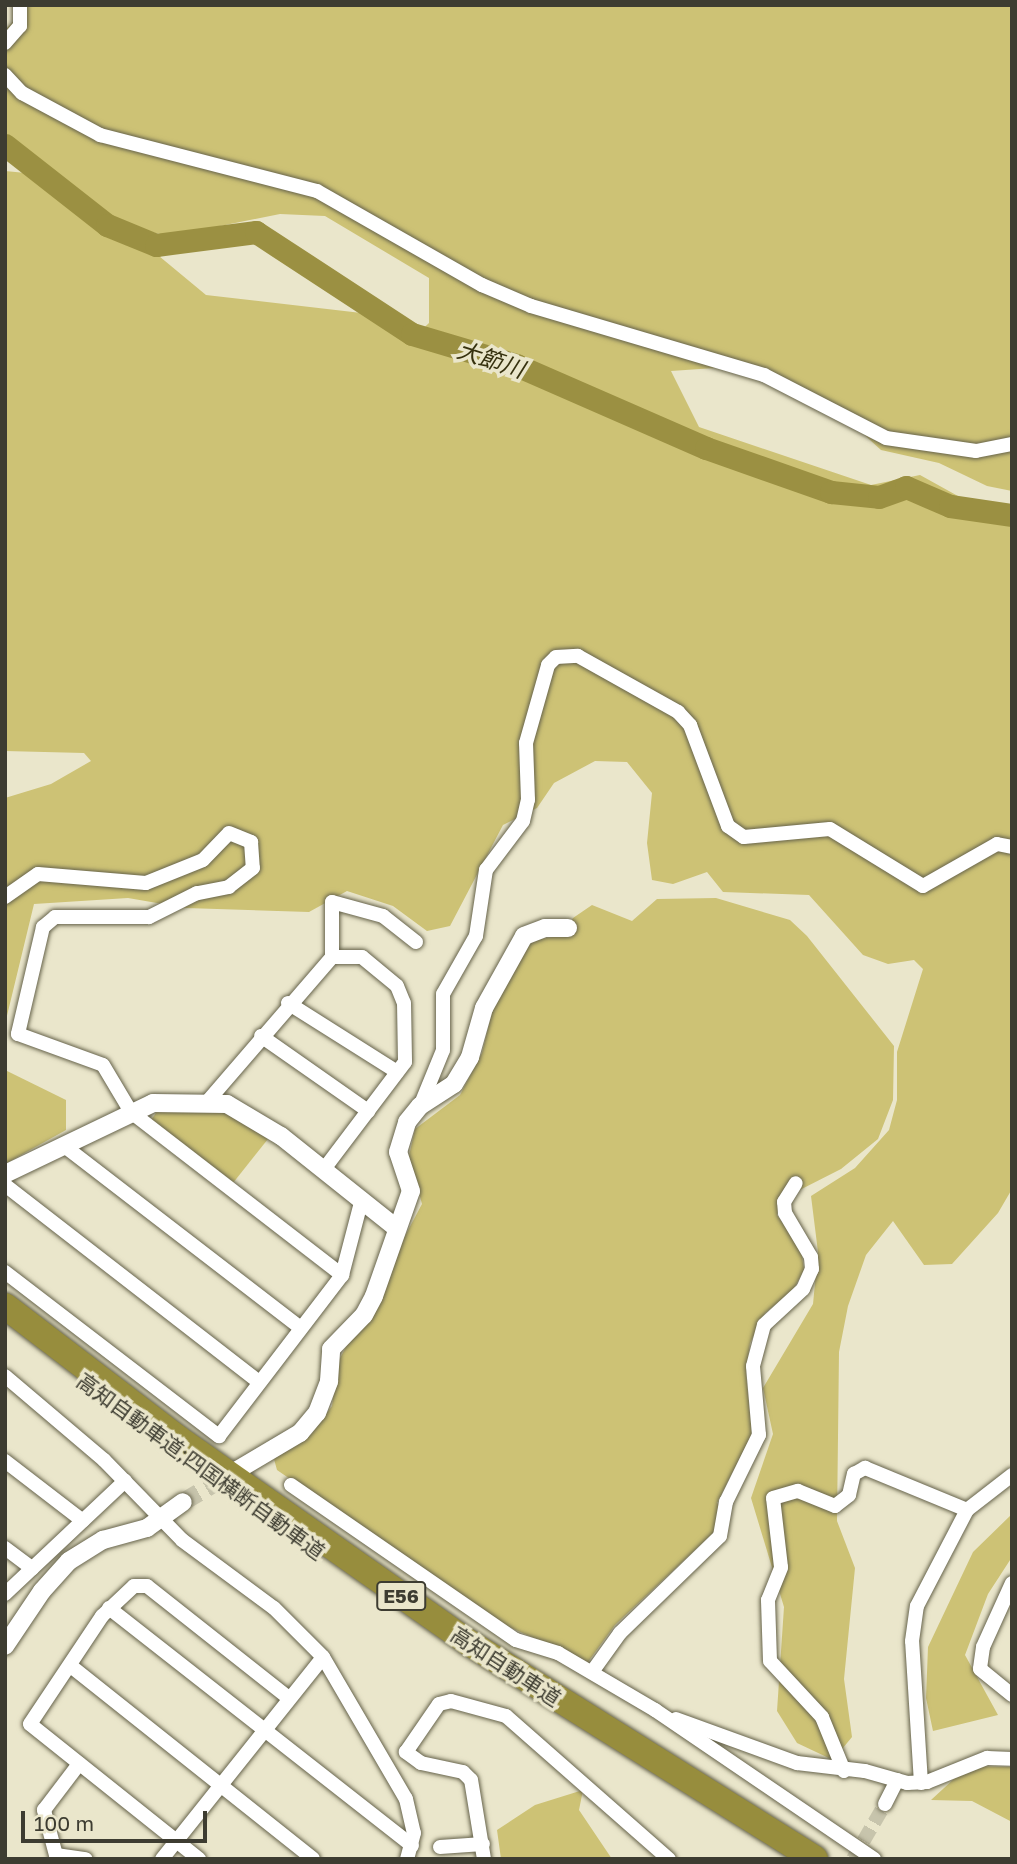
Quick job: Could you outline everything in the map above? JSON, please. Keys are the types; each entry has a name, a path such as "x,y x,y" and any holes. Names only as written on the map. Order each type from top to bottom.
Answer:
{"highway":[{"name":"高知自動車道","path":"5,1306 200,1454 468,1643 815,1859"},
{"name":"高知自動車道;四国横断自動車道","path":"5,1322 398,1608"},
{"name":"高知自動車道","path":"398,1608 792,1859"}],"street":[{"path":"5,43 20,26 20,5"},
{"path":"5,75 22,93 100,135 317,191 482,285 531,306 742,367 886,438 976,451 1012,444"},
{"path":"234,1472 310,1424 329,1381 331,1349 369,1306 394,1227 411,1191 400,1142 421,1106 443,1051 443,994 476,936 486,870 523,821 528,800 526,743 541,684 556,657 578,656 678,712 690,725 728,826 744,837 830,829 923,886 997,844 1012,847"},
{"path":"5,897 38,874 146,883 202,860 229,833 251,842 253,868 229,887 197,893 149,918 55,917 43,927 18,1034 103,1065 131,1112 342,1275"},
{"path":"207,1102 288,1003 332,957 332,902 383,916 416,942"},
{"path":"421,1106 454,1084 470,1057 484,1008 524,936 545,928 568,928"},
{"path":"324,1169 405,1062 404,1003 397,986 362,957 332,957"},
{"path":"288,1003 397,1072"},
{"path":"261,1036 368,1111"},
{"path":"5,1174 153,1103 227,1104 324,1169 394,1227"},
{"path":"63,1145 299,1327"},
{"path":"593,1672 620,1633 720,1536 726,1502 759,1436 753,1366 764,1325 803,1289 812,1269 811,1257 786,1213 784,1202 796,1183"},
{"path":"5,1185 258,1381"},
{"path":"5,1272 219,1436 299,1327 342,1275 362,1199"},
{"path":"5,1376 125,1481 182,1541 274,1608 323,1657 398,1780 412,1818 409,1852"},
{"path":"5,1461 83,1521"},
{"path":"844,1772 822,1717 770,1661 768,1600 781,1567 773,1498 798,1491 835,1506 849,1495 854,1474 865,1468 967,1510"},
{"path":"921,1783 912,1641 917,1606 967,1510 1012,1475"},
{"path":"5,1594 125,1481"},
{"path":"291,1485 516,1640 558,1653 593,1672 655,1710 874,1859"},
{"path":"5,1646 41,1591 69,1561 103,1540 129,1535 183,1502"},
{"path":"5,1548 32,1568"},
{"path":"1012,1583 983,1647 980,1669 1012,1695"},
{"path":"199,1859 30,1724 72,1667 122,1591 147,1586 289,1698"},
{"path":"109,1608 263,1729 409,1852"},
{"path":"162,1859 323,1657"},
{"path":"72,1667 313,1859"},
{"path":"440,1847 484,1852 471,1780 463,1772 421,1763 406,1752 439,1704 451,1701 506,1716 669,1859"},
{"path":"655,1710 759,1750 844,1772 865,1770 897,1780 921,1783 987,1758 1012,1759"},
{"path":"79,1764 44,1810 56,1857 86,1859"},
{"path":"885,1804 897,1780"}],"shaded area":[{"path":"29,5 1012,5 1012,491 987,486 939,463 881,450 837,410 729,367 671,371 699,427 871,485 920,475 1012,526 1012,1189 998,1213 952,1264 924,1265 893,1221 866,1255 848,1306 839,1352 837,1521 855,1568 844,1679 852,1737 833,1760 797,1743 777,1711 784,1607 751,1498 773,1434 763,1388 813,1304 818,1252 811,1196 855,1168 889,1130 897,1100 897,1052 923,969 914,960 888,964 863,955 809,895 723,892 707,872 673,884 652,880 647,843 652,793 627,762 595,761 554,783 537,808 503,825 450,926 427,931 393,906 347,891 309,912 186,908 128,898 34,904 5,1024 5,798 51,784 91,761 84,753 5,751 5,171 36,174 5,134 5,30","holes":["280,214 325,216 429,278 429,323 407,344 370,314 206,295 124,227 171,236"]},
{"path":"716,898 790,920 807,936 894,1046 893,1100 878,1139 841,1169 780,1200 777,1215 801,1250 804,1270 793,1290 765,1313 750,1343 746,1374 752,1434 717,1503 721,1506 715,1531 615,1625 588,1662 500,1623 277,1470 274,1459 312,1433 332,1406 338,1362 422,1204 409,1156 415,1129 460,1095 482,1053 495,1000 530,941 564,935 573,918 592,905 632,921 657,899"},
{"path":"5,1070 66,1100 66,1130 5,1164"},
{"path":"205,1109 228,1114 268,1139 233,1183 149,1123 158,1110"},
{"path":"1012,1514 1012,1557 988,1594 965,1655 998,1715 933,1731 926,1698 928,1647 973,1552"},
{"path":"968,1766 1012,1767 1012,1822 972,1801 931,1800"},
{"path":"583,1790 579,1810 612,1859 501,1859 497,1830 535,1805"}],"waterway":[{"name":"大節川","path":"5,145 107,225 156,245 256,232 412,334 516,365 706,448 831,492 879,497 906,487 950,506 1012,515"}],"tunnel":[{"path":"183,1502 234,1472"},
{"path":"853,1859 885,1804"}]}
